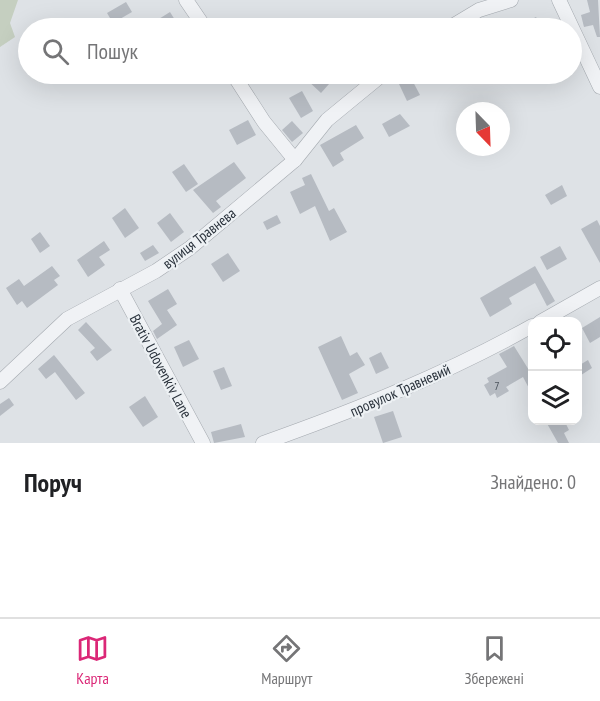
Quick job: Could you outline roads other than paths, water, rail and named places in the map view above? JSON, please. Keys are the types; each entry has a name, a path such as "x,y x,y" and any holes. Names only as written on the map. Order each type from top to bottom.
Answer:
{"street":[{"path":"186,0 198,18"},
{"path":"466,18 479,10 511,0"},
{"path":"559,0 567,18"},
{"path":"582,49 600,87"},
{"path":"239,84 264,122 295,160"},
{"name":"вулиця Травнева","path":"0,382 67,319 156,271 190,248 295,160 327,120 371,84"},
{"path":"547,317 600,288"},
{"name":"Brativ Udovenkiv Lane","path":"120,289 203,443"},
{"name":"провулок Травневий","path":"263,443 351,412 483,353 528,328"}]}
